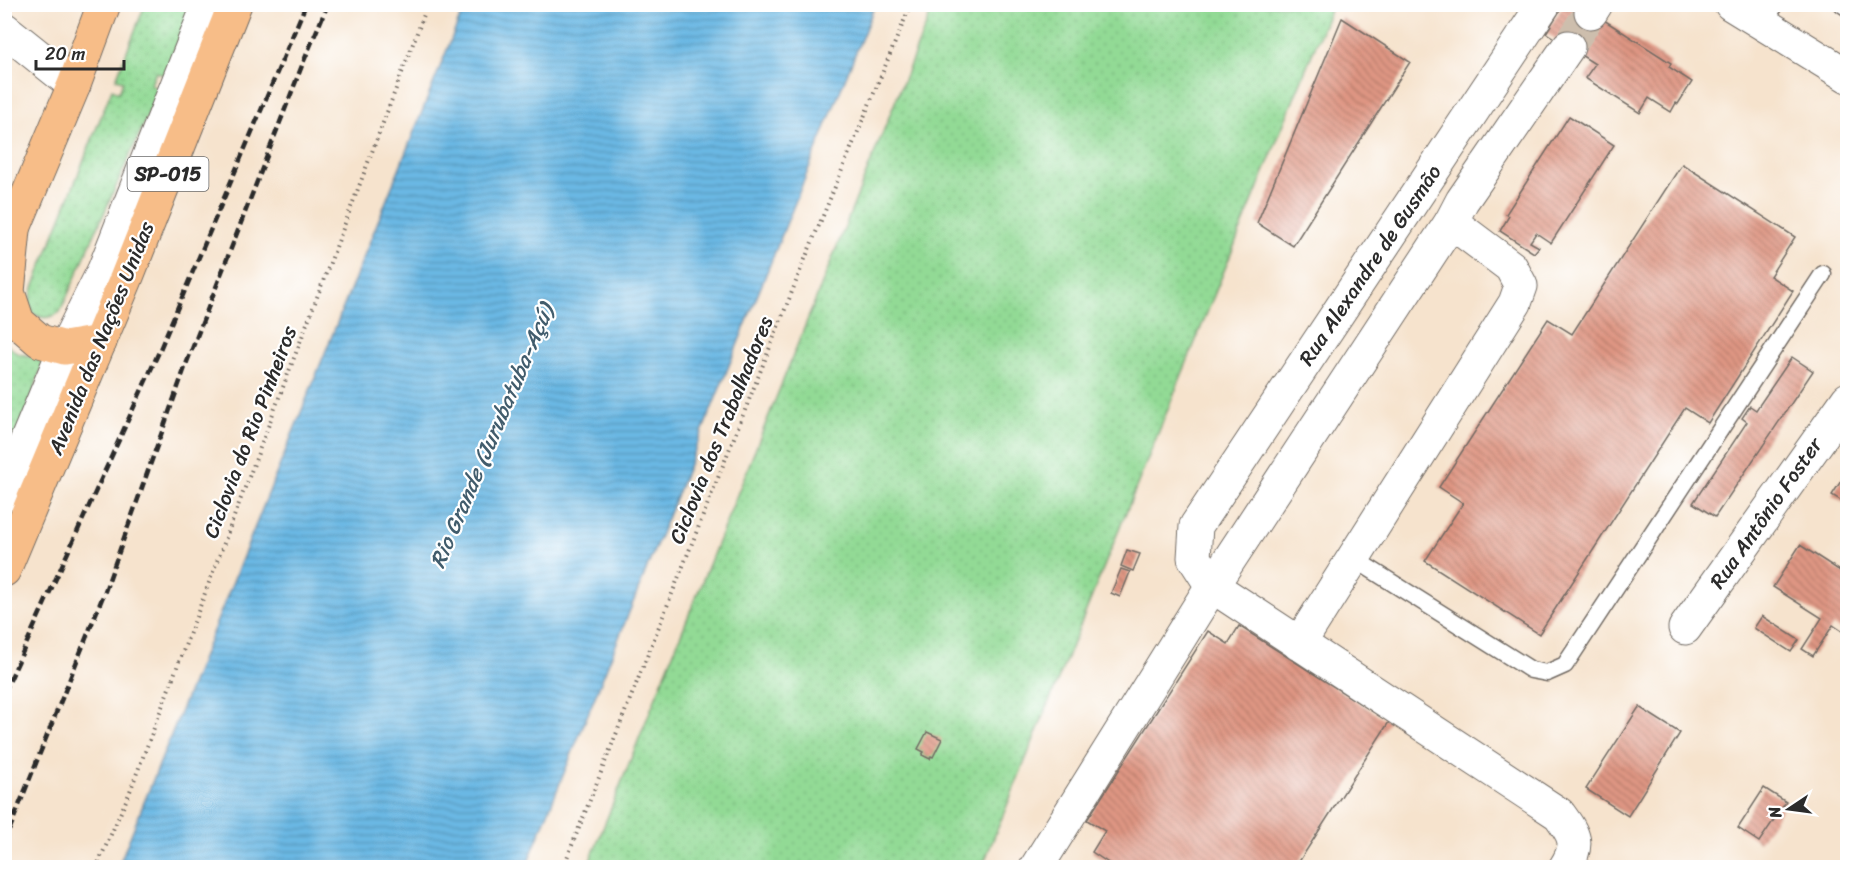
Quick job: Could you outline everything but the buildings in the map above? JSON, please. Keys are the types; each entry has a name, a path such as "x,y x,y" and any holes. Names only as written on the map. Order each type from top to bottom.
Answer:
{"highway":[{"path":"100,342 65,348 40,341 18,322 8,292 9,241 74,85 104,4"},
{"name":"Avenida das Nações Unidas","path":"4,570 100,342 235,4"}],"street":[{"path":"4,495 65,348 104,270 209,4"},
{"name":"Rua Alexandre de Gusmão","path":"1212,586 1194,558 1196,526 1544,4"},
{"path":"1731,4 1769,14 1848,76"},
{"path":"4,29 74,85"},
{"path":"1036,867 1212,586 1451,222 1462,201 1568,47"},
{"path":"1299,644 1515,303 1521,286 1511,267 1451,222"},
{"name":"Rua Antônio Foster","path":"1685,628 1848,399"},
{"path":"1212,586 1559,814 1573,833 1574,854 1565,867"}],"lane":[{"path":"1842,4 1848,8"},
{"path":"1353,558 1531,670 1547,673 1565,665 1823,274"}],"path":[{"name":"Ciclovia do Rio Pinheiros","path":"96,867 129,794 428,4"},
{"name":"Ciclovia dos Trabalhadores","path":"563,867 805,259 911,4"}],"green space":[{"path":"145,5 193,5 164,75 156,72 151,84 159,90 60,312 50,317 37,316 33,314 29,303 33,288 112,89 119,92 123,81 116,79"},
{"path":"934,5 1332,5 982,867 587,868"},
{"path":"5,343 17,353 44,360 5,475"}],"water":[{"name":"Rio Grande (Jurubatuba-Açú)","path":"465,5 875,5 526,867 118,867"}],"tunnel":[{"path":"1568,47 1591,12"}],"railway":[{"path":"4,693 158,354 306,4"},
{"path":"4,843 105,591 187,362 328,4"}]}
